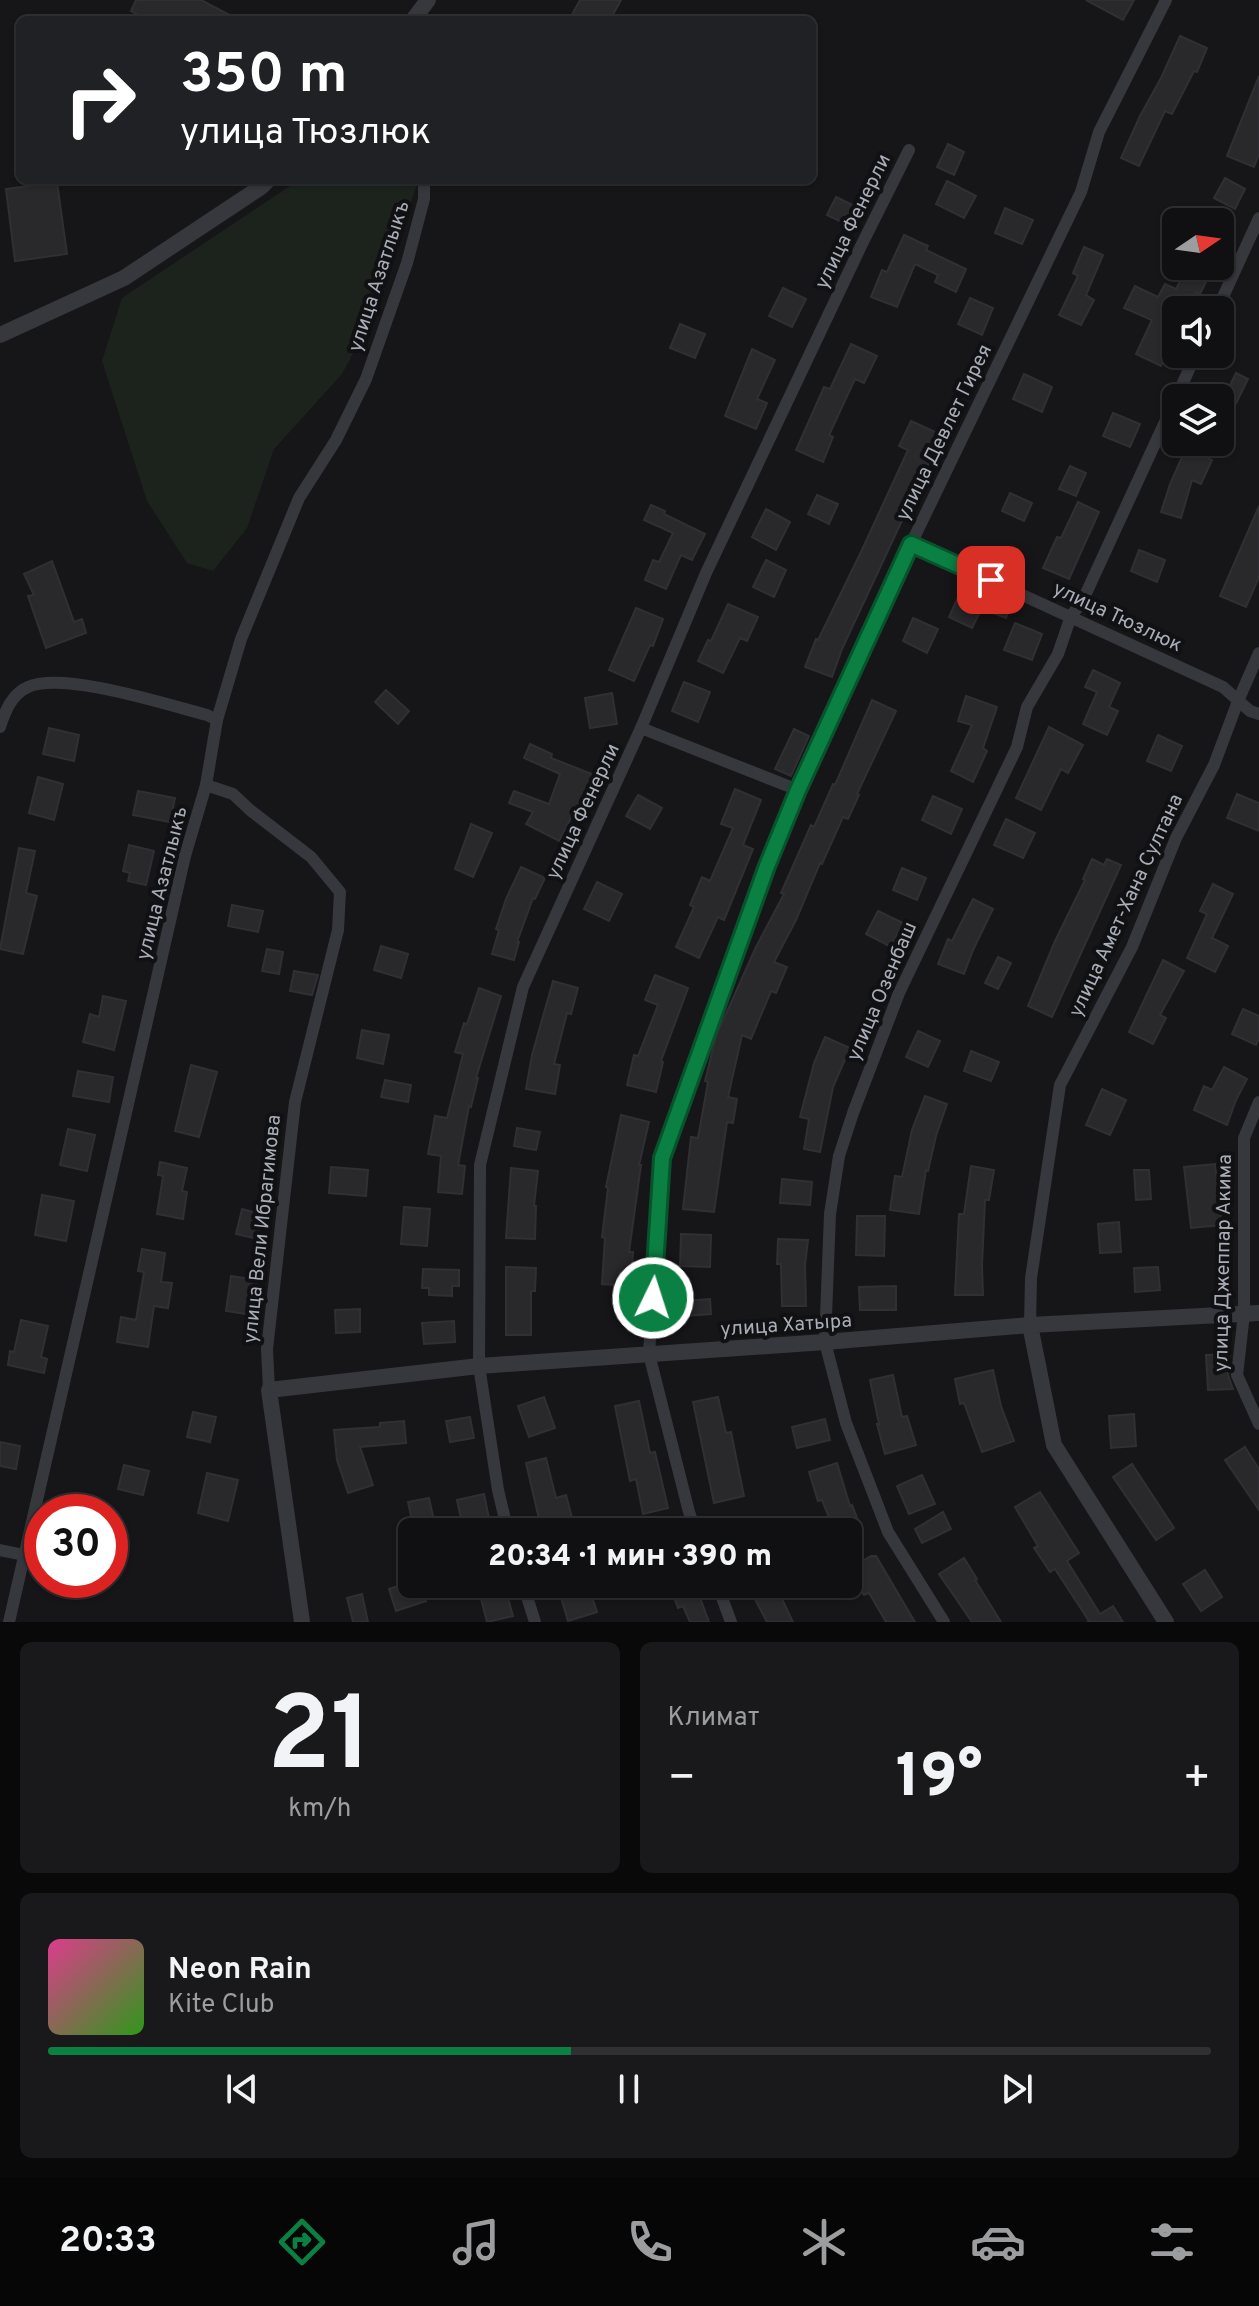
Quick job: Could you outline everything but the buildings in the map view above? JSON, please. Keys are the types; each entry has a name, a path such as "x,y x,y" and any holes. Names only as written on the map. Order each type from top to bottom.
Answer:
{"street":[{"name":"улица Девлет Гирея","path":"691,1518 649,1354 662,1158 767,866 798,790 911,544 1081,192 1099,132 1166,0"},
{"name":"улица Фенерли","path":"505,1518 479,1366 480,1165 523,987 641,728 706,573 909,150"},
{"path":"0,335 124,278 264,184"},
{"name":"улица Азатлыкъ","path":"38,1494 185,856 206,785 217,720 241,639 299,498 336,440 366,379 407,263 424,199 424,184"},
{"path":"1223,296 1259,218"},
{"name":"улица Озенбаш","path":"944,1622 888,1532 846,1423 825,1342 830,1214 839,1156 899,993 1017,747 1027,707 1058,654 1071,616 1082,602 1162,428"},
{"name":"улица Тюзлюк","path":"911,544 1223,687 1250,711 1259,714"},
{"name":"улица Амет-Хана Султана","path":"1166,1622 1054,1445 1030,1325 1031,1278 1060,1085 1132,947 1176,838 1214,765 1259,653"},
{"path":"0,727 11,699 25,687 61,682 207,715 217,720"},
{"path":"641,728 798,790"},
{"name":"улица Вели Ибрагимова","path":"206,785 233,794 311,857 340,892 338,930 295,1102 267,1349 269,1390 302,1622"},
{"name":"улица Джеппар Акима","path":"1259,1102 1244,1138 1252,1314 1237,1375 1259,1424"},
{"name":"улица Хатыра","path":"269,1390 479,1366 1030,1325 1252,1314"},
{"path":"0,1550 24,1555"},
{"name":"улица Азатлыкъ","path":"9,1622 24,1555"},
{"path":"527,1598 535,1622"},
{"path":"722,1598 731,1622"}],"shaded area":[{"path":"293,184 417,185 364,333 342,374 274,449 247,528 213,571 187,563 147,501 102,361 122,298"}],"route":[{"path":"653,1298 662,1158 767,866 798,790 911,544 991,580"}]}
